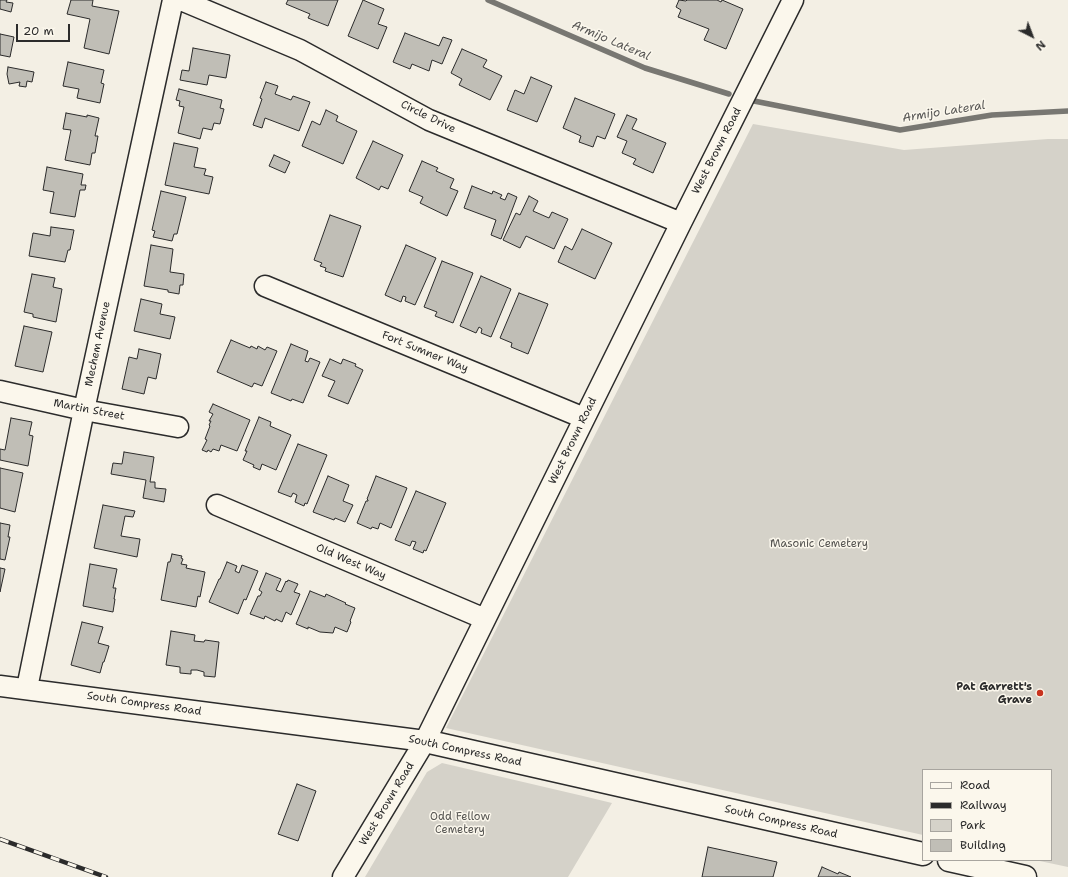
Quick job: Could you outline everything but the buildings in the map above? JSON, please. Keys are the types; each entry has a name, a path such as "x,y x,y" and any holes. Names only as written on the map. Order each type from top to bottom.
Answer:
{"street":[{"name":"Mechem Avenue","path":"27,688 84,410 172,0"},
{"name":"Circle Drive","path":"181,0 300,50 429,120 681,223"},
{"name":"West Brown Road","path":"343,877 425,741 584,418 793,0"},
{"name":"Fort Sumner Way","path":"265,286 584,418"},
{"name":"Martin Street","path":"0,391 84,410 178,426"},
{"name":"Old West Way","path":"217,505 485,619"},
{"name":"South Compress Road","path":"0,686 27,688 425,741 922,854"},
{"path":"953,861 1025,877"}],"green space":[{"name":"Masonic Cemetery","path":"753,124 904,150 1048,139 1068,139 1068,867 1040,861 1052,861 1052,769 922,769 922,835 446,728"},
{"name":"Odd Fellow Cemetery","path":"442,763 612,803 568,877 365,877 427,772"}],"waterway":[{"name":"Armijo Lateral","path":"488,0 645,68 729,94"},
{"name":"Armijo Lateral","path":"754,101 900,130 992,115 1068,111"}],"railway":[{"path":"0,839 106,877"}],"place":[{"name":"Pat Garrett's Grave","path":"1040,693"}]}
